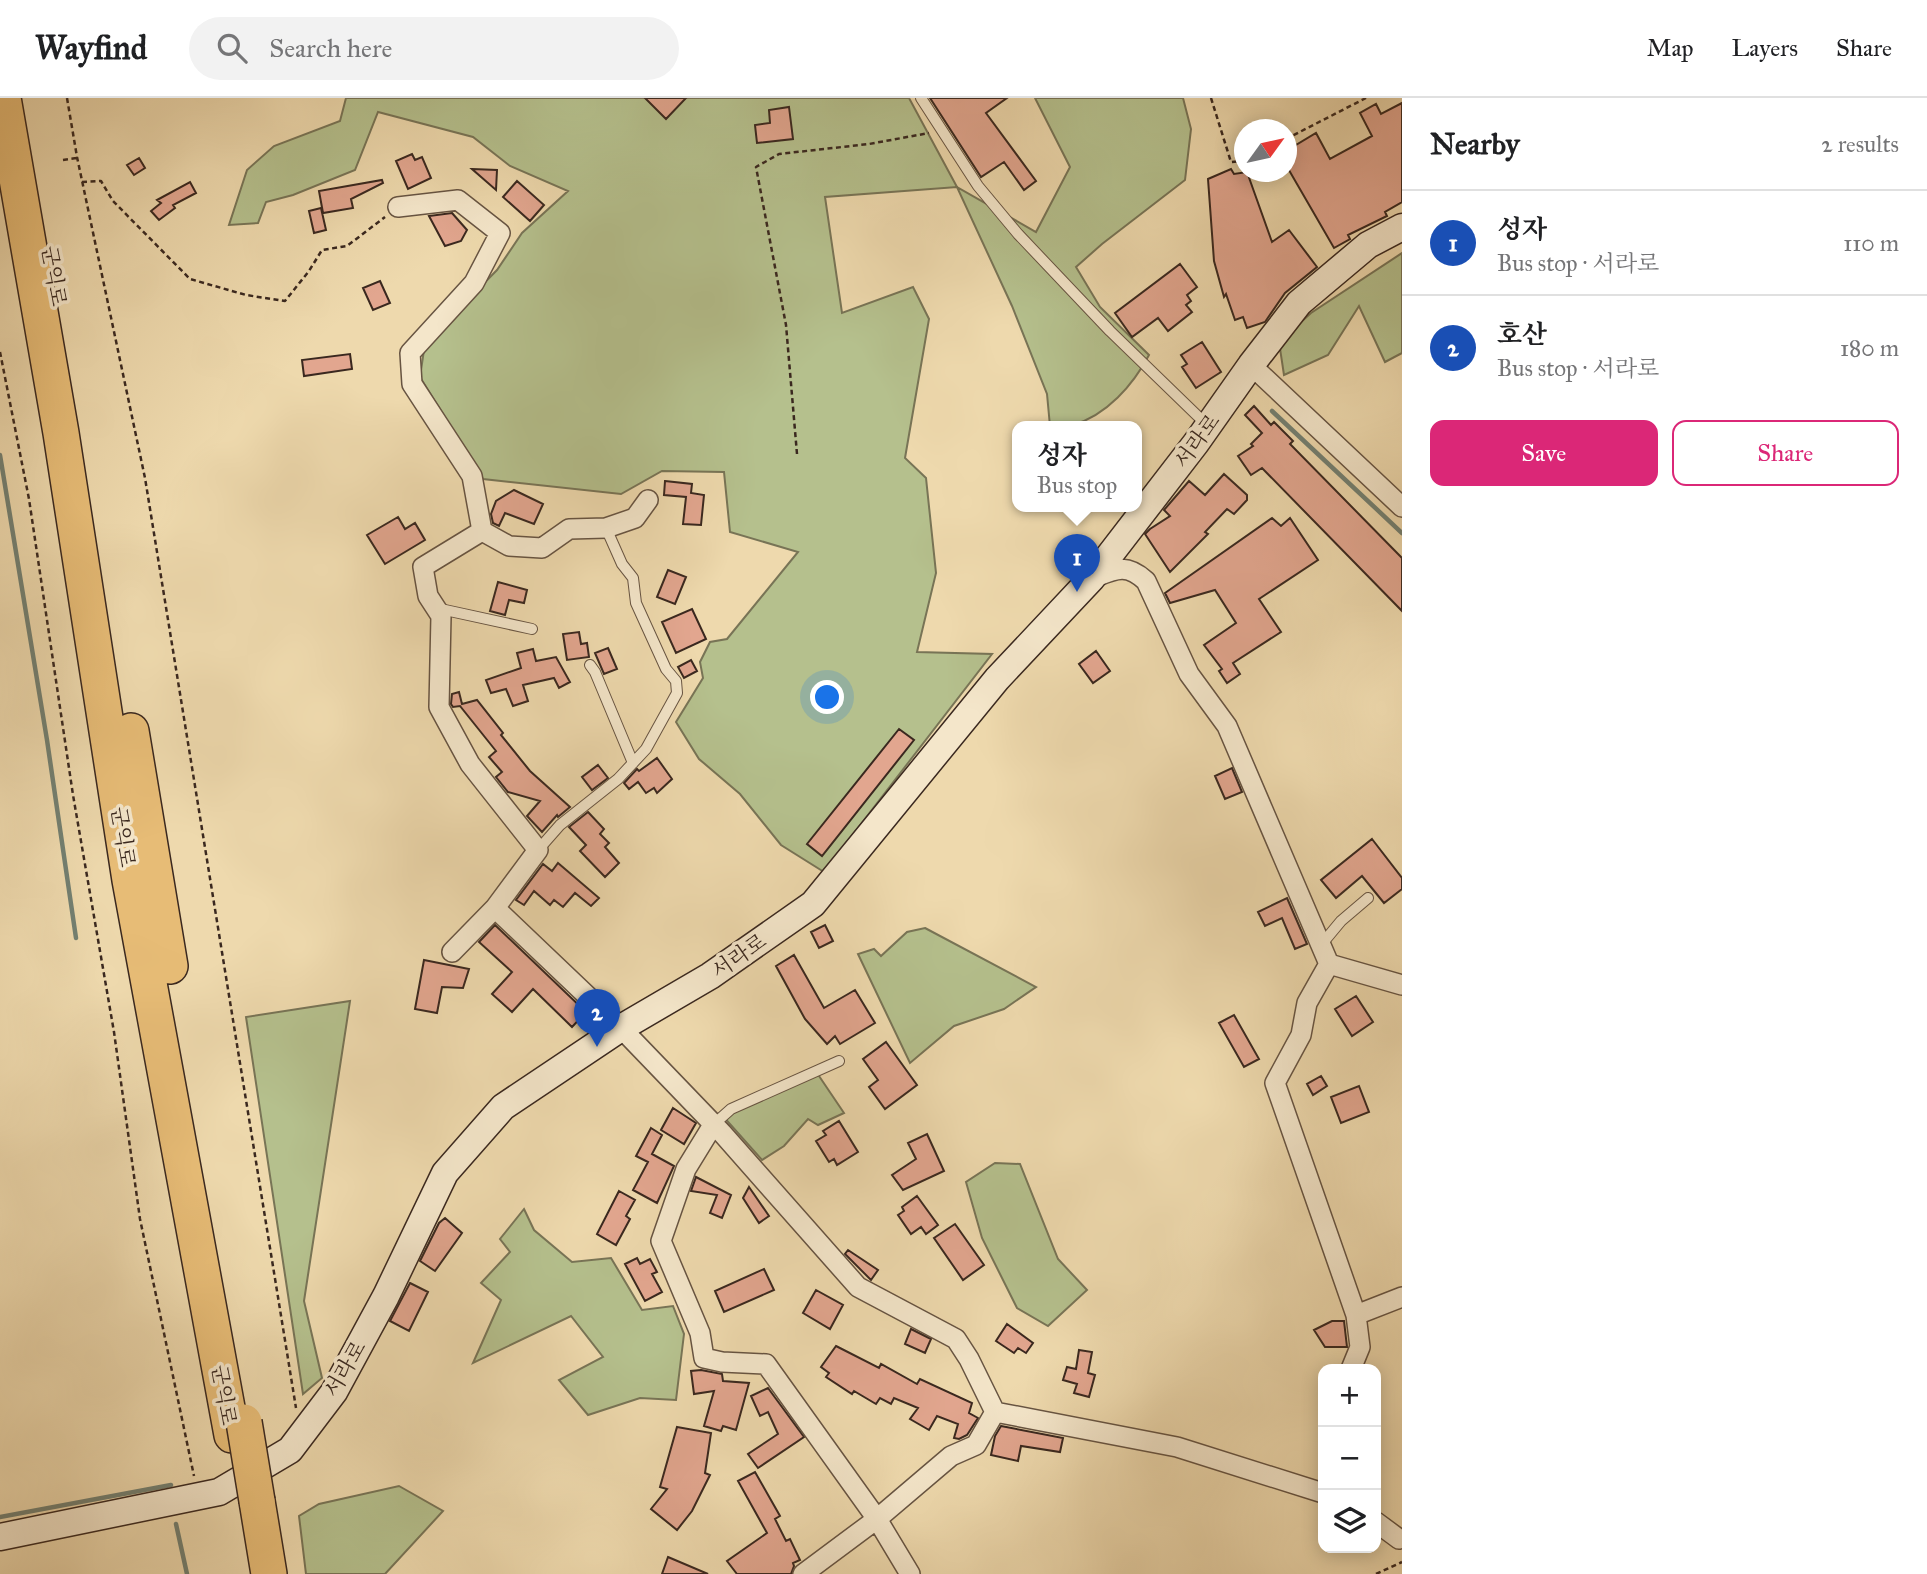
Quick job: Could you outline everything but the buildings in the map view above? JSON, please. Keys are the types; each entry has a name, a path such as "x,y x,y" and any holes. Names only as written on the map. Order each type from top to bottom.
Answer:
{"highway":[{"name":"군익로","path":"3,98 61,433 130,880 238,1429"},
{"name":"군익로","path":"22,98 96,514 238,1429 251,1506 269,1574"},
{"name":"군익로","path":"251,1506 255,1574"}],"street":[{"path":"398,207 458,200 499,233 474,283 410,353 412,384 472,476 482,531"},
{"name":"서라로","path":"0,1537 219,1492 290,1450 334,1392 386,1296 445,1174 503,1107 621,1028 710,976 813,904 997,680 1092,578 1299,303 1368,245 1402,228"},
{"path":"1251,365 1402,507"},
{"path":"482,531 509,546 542,548 569,530 606,528 635,518 648,500"},
{"path":"452,951 495,908 538,850 470,764 439,707 441,616 428,596 423,567 482,531"},
{"path":"1092,578 1117,568 1135,571 1146,581 1189,674 1227,726 1329,964 1402,985"},
{"path":"495,908 621,1028 713,1125 858,1287 956,1339 995,1412"},
{"path":"1329,964 1307,1003 1301,1035 1275,1083 1356,1315 1360,1347 1353,1364"},
{"path":"713,1125 686,1169 661,1241 700,1333 704,1358 722,1362 766,1364 877,1519 910,1574"},
{"path":"1356,1315 1402,1297"},
{"path":"995,1412 1177,1447 1318,1489"},
{"path":"803,1574 877,1519 951,1456 976,1445 995,1412"},
{"path":"1381,1526 1399,1539"}],"lane":[{"path":"921,98 978,186 1018,234 1110,331 1208,426"},
{"path":"538,850 559,825 618,779 646,749 677,693 676,681 666,669 636,603 633,578 622,564 606,528"},
{"path":"436,608 532,629"},
{"path":"590,665 632,764"},
{"path":"1321,946 1341,921 1368,898"},
{"path":"713,1125 731,1109 839,1061"}],"path":[{"path":"67,98 77,158 147,491 296,1406 290,1450"},
{"path":"1211,98 1231,162 1234,162"},
{"path":"1297,133 1366,98"},
{"path":"797,454 786,325 756,167 779,154 869,144 942,131"},
{"path":"63,160 77,158"},
{"path":"82,182 101,181 113,201 190,279 246,295 285,301 323,250 347,246 398,207"},
{"path":"0,352 29,499 74,795 114,1032 140,1219 186,1430 197,1496"},
{"path":"1376,1574 1402,1562"}],"green space":[{"path":"346,98 909,98 957,187 825,197 842,313 913,287 929,319 905,458 926,478 936,573 917,652 992,654 824,872 781,845 740,794 699,759 676,722 703,678 700,662 710,642 727,639 798,552 730,532 724,472 662,471 621,494 483,479 420,377 425,343 497,270 522,233 568,191 510,166 473,137 378,112 355,170 293,195 266,202 258,223 229,225 247,170 274,146 340,121"},
{"path":"1035,98 1183,98 1191,129 1185,180 1076,267 1100,307 1149,355 1127,388 1108,406 1085,420 1050,421 1047,394 1012,306 957,187 1036,232 1070,167"},
{"path":"1402,253 1402,353 1385,362 1359,306 1328,355 1284,375 1279,342 1311,313"},
{"path":"925,928 1036,987 1004,1009 954,1026 910,1063 858,954 874,949 881,956 907,932"},
{"path":"350,1001 304,1301 322,1378 303,1394 246,1017"},
{"path":"817,1073 844,1113 818,1125 808,1119 784,1146 762,1160 721,1114"},
{"path":"995,1163 1020,1164 1058,1259 1087,1290 1048,1326 1017,1308 982,1238 966,1182"},
{"path":"524,1209 534,1230 572,1262 611,1258 642,1310 673,1306 684,1334 676,1400 640,1398 588,1415 559,1380 603,1357 571,1316 473,1363 501,1300 481,1283 510,1252 500,1239"},
{"path":"399,1486 443,1511 385,1574 306,1574 299,1516 319,1504"}],"waterway":[{"path":"1272,411 1402,533"},
{"path":"0,455 47,740 76,938"},
{"path":"0,1517 171,1485"},
{"path":"176,1524 187,1574"}],"place":[{"name":"성자","path":"1077,592"},
{"name":"호산","path":"597,1047"}]}
